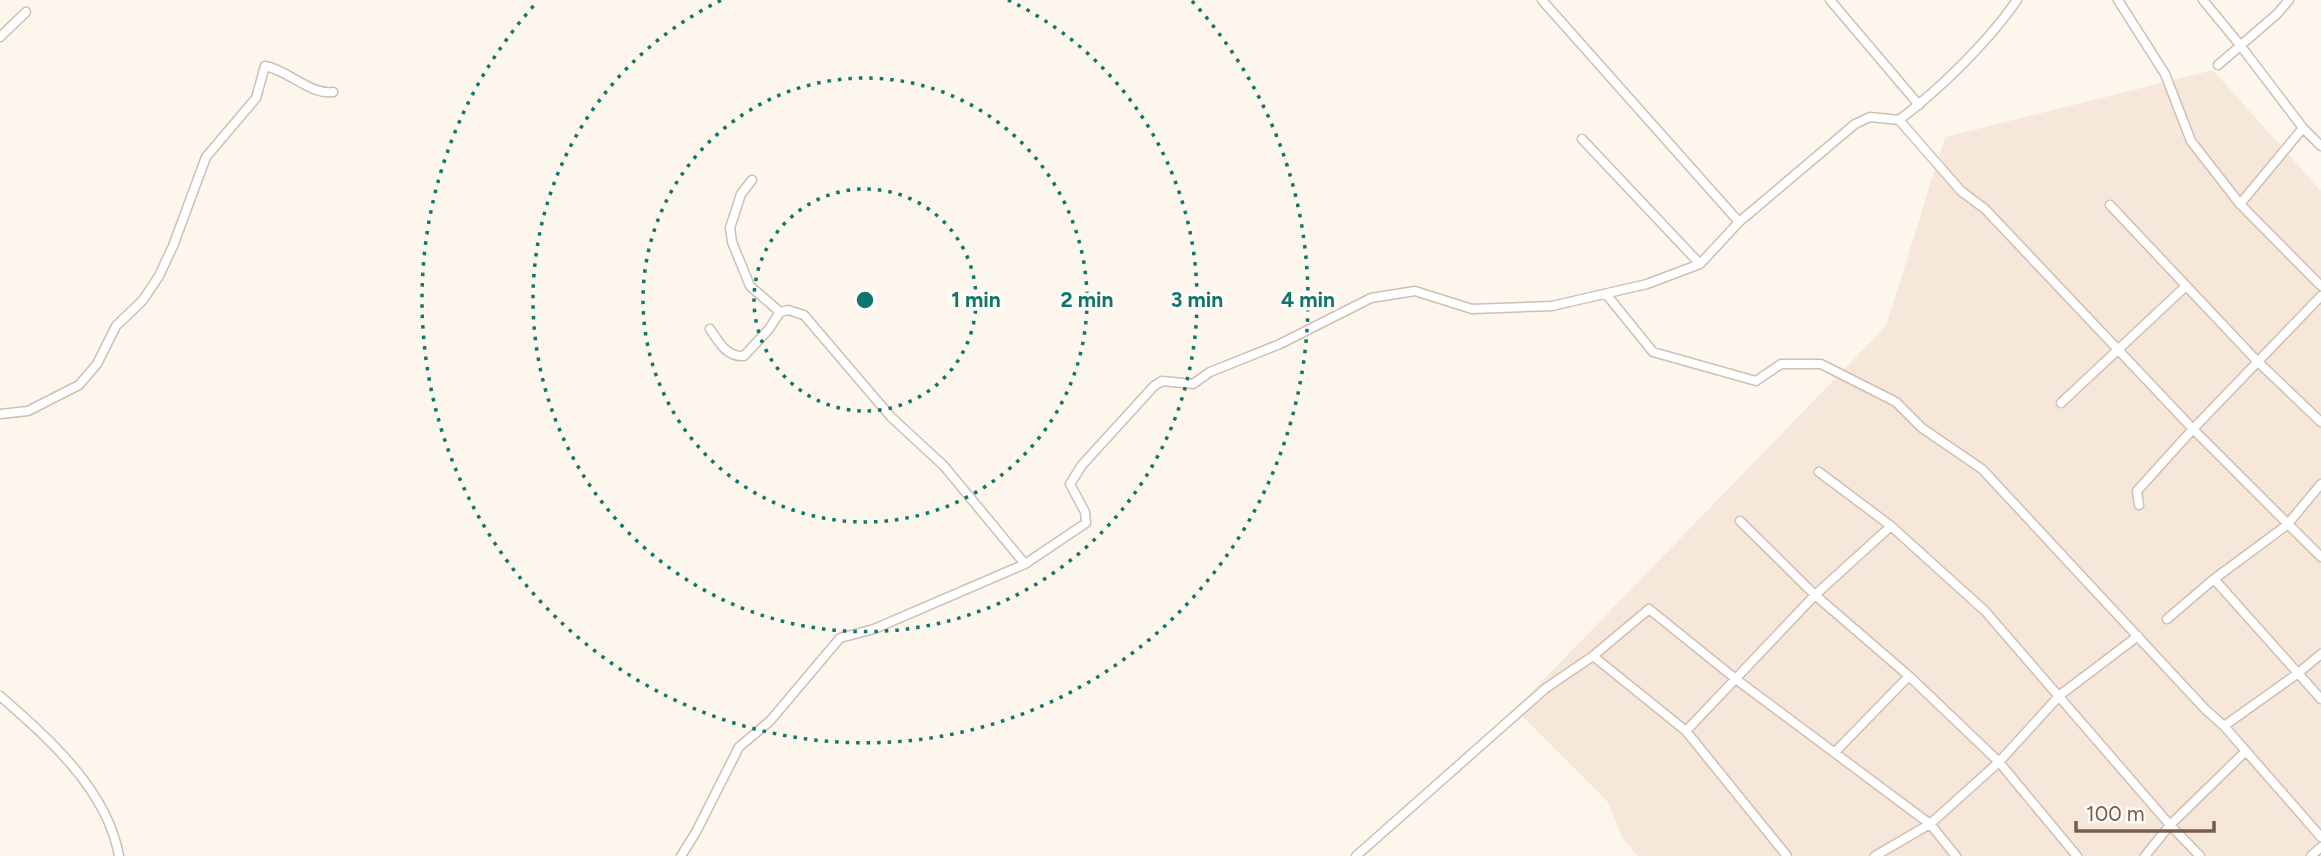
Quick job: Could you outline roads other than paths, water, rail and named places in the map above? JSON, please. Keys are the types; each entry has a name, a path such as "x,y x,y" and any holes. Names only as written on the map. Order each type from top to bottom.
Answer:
{"street":[{"path":"1542,0 1739,222"},
{"path":"1830,0 1919,105"},
{"path":"681,856 739,747 770,720 840,638 874,629 1026,564 1086,523 1085,512 1070,484 1082,466 1154,386 1162,381 1193,384 1210,372 1280,344 1371,298 1415,291 1472,309 1552,306 1647,284 1700,264 1739,222 1856,124 1870,117 1899,120 1919,105 2001,24 2017,0"},
{"path":"2118,0 2165,74 2191,141 2240,204 2321,286"},
{"path":"2203,0 2303,128 2321,146"},
{"path":"2218,65 2277,15 2289,0"},
{"path":"0,37 26,12"},
{"path":"0,414 28,411 79,385 97,364 116,326 142,300 159,276 173,246 205,157 256,98 265,66 278,68 322,93 333,92"},
{"path":"1899,120 1961,191 1984,209 2193,429 2321,557"},
{"path":"2240,204 2303,128"},
{"path":"1582,139 1700,264"},
{"path":"751,180 741,194 730,229 732,242 750,286 780,312"},
{"path":"2110,205 2257,361 2321,422"},
{"path":"2061,403 2186,286"},
{"path":"1606,294 1653,352 1756,381 1781,364 1821,364 1896,402 1922,428 1982,468 2224,726 2321,837"},
{"path":"2139,505 2137,491 2321,296"},
{"path":"710,329 726,351 735,357 744,356 769,329 780,312 788,310 804,315 891,417 944,466 1026,564"},
{"path":"1819,472 1891,526 1986,611 2170,825 2200,856"},
{"path":"2167,619 2214,579 2287,525 2321,485"},
{"path":"1740,521 1815,595 1909,676 1998,762 2077,856"},
{"path":"1686,731 1815,595 1891,526"},
{"path":"2214,579 2321,699"},
{"path":"1356,856 1546,688 1593,656 1648,609 1737,680 1930,824 1955,856"},
{"path":"1875,856 1930,824 1998,762 2060,695 2138,636"},
{"path":"2224,726 2321,654"},
{"path":"1593,656 1686,731 1787,856"},
{"path":"1835,752 1909,676"},
{"path":"0,695 50,740 85,785 107,818 119,856"},
{"path":"2145,856 2170,825 2245,752"},
{"path":"2311,856 2321,846"}]}
